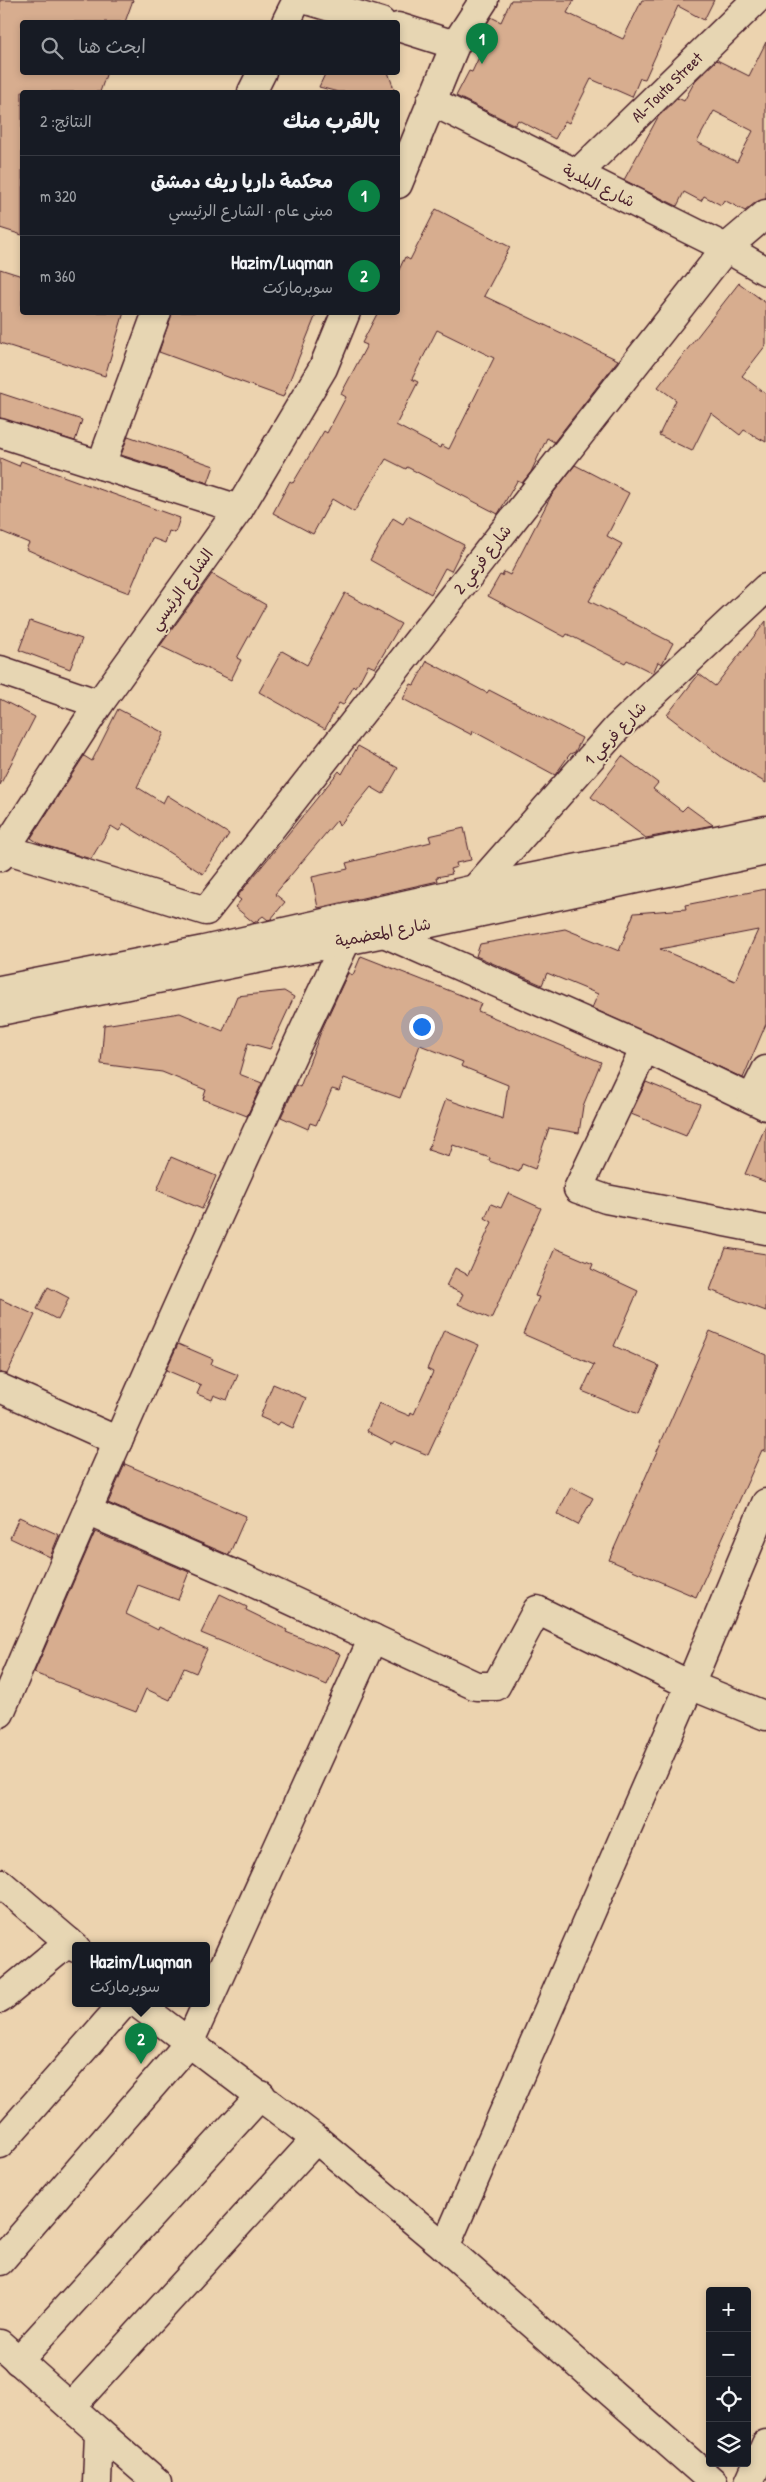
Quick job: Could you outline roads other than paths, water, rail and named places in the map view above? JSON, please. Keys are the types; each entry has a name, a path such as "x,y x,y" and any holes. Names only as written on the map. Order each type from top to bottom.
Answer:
{"street":[{"path":"287,20 297,0"},
{"path":"307,0 374,20"},
{"path":"400,179 455,45 484,0"},
{"name":"Al-Touta Street","path":"577,174 756,0"},
{"path":"400,29 455,45"},
{"path":"253,90 260,75"},
{"name":"شارع البلدية","path":"430,102 726,248 766,271"},
{"name":"شارع فرعي 2","path":"3,853 206,911 726,248 766,214"},
{"path":"101,465 156,315"},
{"name":"الشارع الرئيسي","path":"3,853 99,704 239,509 324,368 345,315"},
{"path":"0,433 239,509"},
{"name":"شارع فرعي 1","path":"475,889 617,728 766,588"},
{"path":"0,670 99,704"},
{"name":"شارع المعضمية","path":"0,990 204,950 475,889 766,830"},
{"name":"شارع المعضمية","path":"0,1012 346,939 384,933 766,851"},
{"path":"384,933 645,1048 759,1102 766,1070"},
{"path":"0,1713 248,1146 346,939"},
{"path":"645,1048 578,1189 606,1199 766,1230"},
{"path":"0,1388 118,1441"},
{"path":"445,2248 690,1685 766,1503"},
{"path":"87,1511 243,1578 476,1686 496,1686 537,1610 690,1685 766,1716"},
{"path":"210,1997 372,1638"},
{"path":"0,1883 72,1944"},
{"path":"0,2000 72,1946"},
{"path":"0,2144 120,2007"},
{"path":"142,2007 261,2095 316,2139 445,2248 713,2482"},
{"path":"0,2261 189,2043 205,2007"},
{"path":"157,2482 9,2352 261,2095"},
{"path":"71,2407 316,2139"},
{"path":"97,2482 99,2432"},
{"path":"749,2482 766,2444"}],"place":[{"name":"محكمة داريا ريف دمشق","path":"482,64"},
{"name":"Hazim/Luqman","path":"141,2064"}]}
